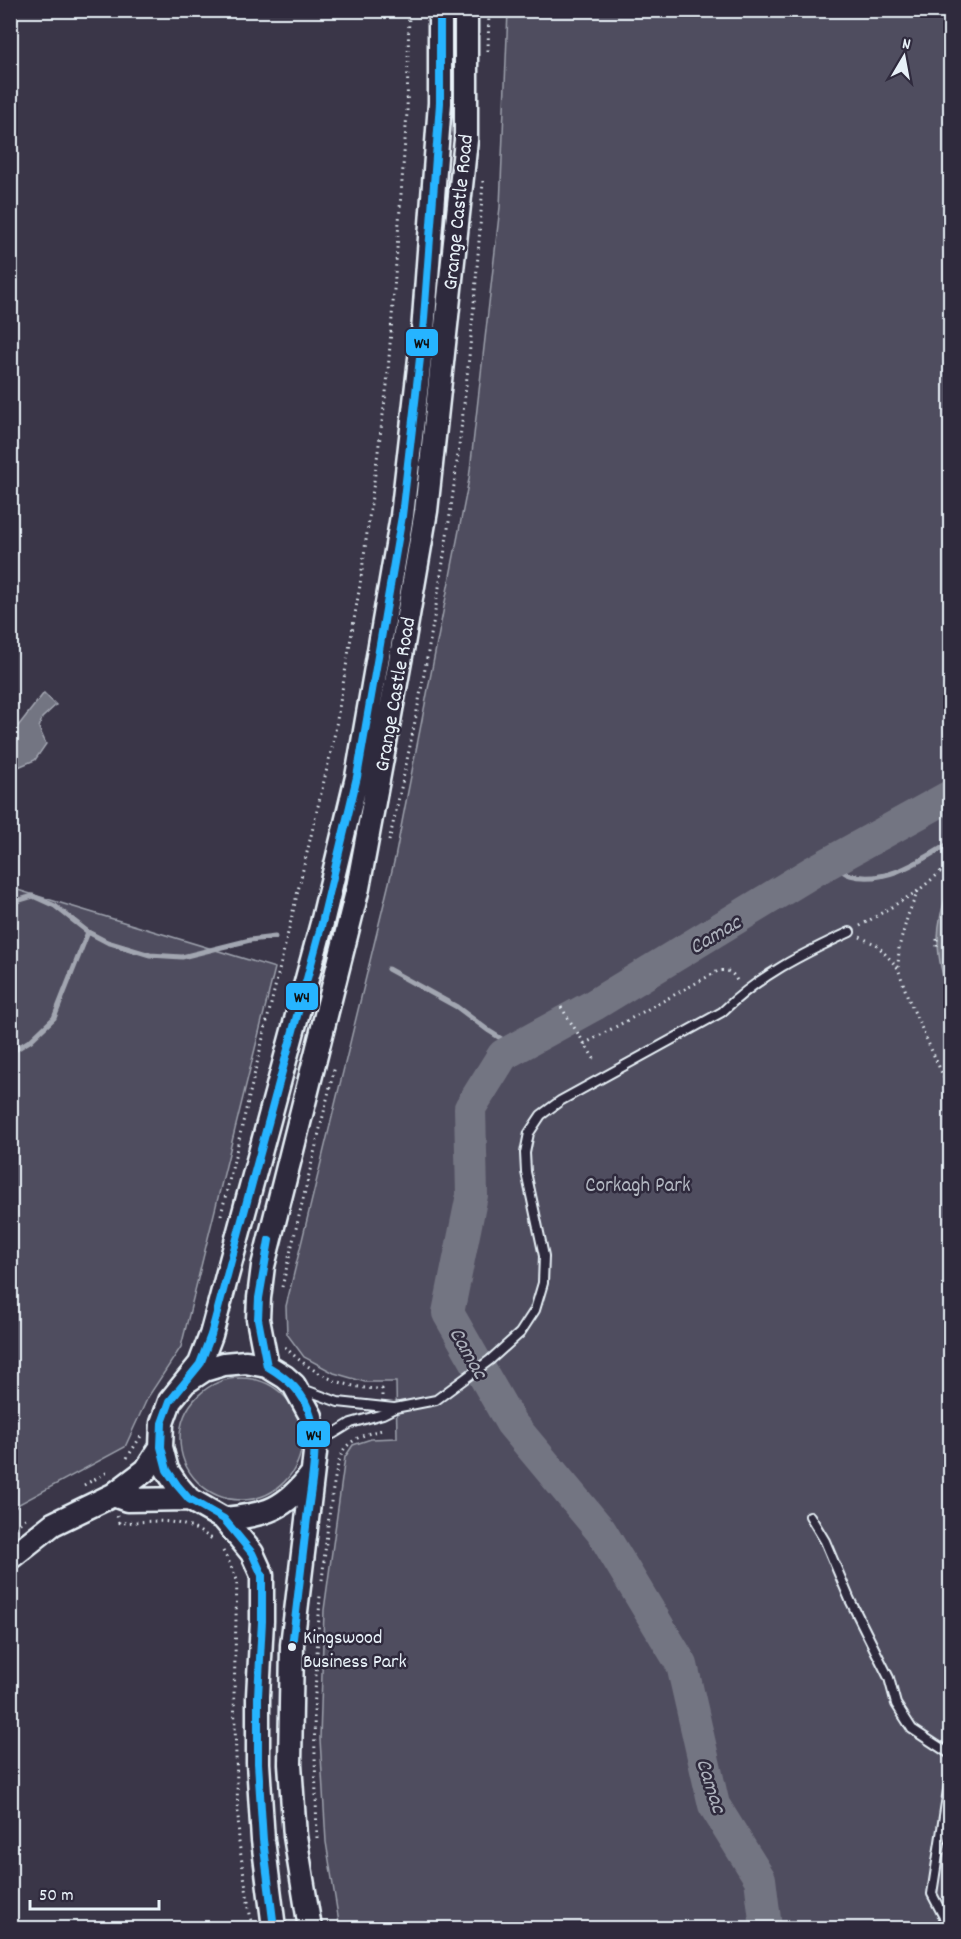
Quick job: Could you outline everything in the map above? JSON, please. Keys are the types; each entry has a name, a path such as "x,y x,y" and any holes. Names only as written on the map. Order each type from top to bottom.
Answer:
{"main road":[{"name":"Grange Castle Road","path":"274,1929 263,1840 258,1763 262,1575 252,1553 224,1519 189,1498 167,1470 161,1447 162,1424 170,1401 200,1364 211,1335 322,923 357,777 402,516 421,344 440,103 440,10"},
{"name":"Grange Castle Road","path":"267,1366 258,1319 263,1266 358,888 426,511 466,140 466,10"},
{"name":"Grange Castle Road","path":"186,1383 204,1370 224,1364 246,1362 267,1366 294,1385 311,1416 315,1453 292,1645 290,1764 295,1836 310,1929"},
{"path":"10,1558 53,1524 113,1495 146,1470 161,1447"},
{"path":"224,1519 265,1513 285,1503 312,1474"},
{"path":"113,1495 127,1500 189,1498"}],"lane":[{"path":"314,1436 333,1434 351,1423 383,1414 395,1408 436,1400 520,1334 535,1310 543,1283 544,1256 526,1172 525,1153 529,1133 541,1115 560,1101 722,1012 743,992 801,955 850,932"},
{"path":"294,1385 338,1402 395,1408"},
{"path":"810,1516 825,1541 850,1600 889,1678 896,1704 912,1729 951,1754"},
{"path":"947,1923 932,1894 951,1777"}],"path":[{"path":"219,1223 333,743 360,585 387,385 407,113 409,10"},
{"path":"850,932 918,891 951,864"},
{"path":"918,891 899,947 898,968 912,1007 951,1091"},
{"path":"850,932 877,945 898,968"},
{"path":"937,939 937,949"},
{"path":"584,1044 718,971 725,969 735,976 737,981"},
{"path":"561,1007 595,1060"},
{"path":"370,1389 382,1389 382,1399"},
{"path":"124,1463 143,1431"},
{"path":"321,1584 330,1505 338,1463 344,1449 359,1437 373,1432"},
{"path":"102,1475 116,1467"},
{"path":"119,1522 171,1521 200,1530 217,1542 237,1581 234,1696 239,1843 252,1929"},
{"path":"317,1842 314,1714 320,1593"}],"green space":[{"name":"Corkagh Park","path":"508,11 950,11 950,1928 340,1928 326,1842 320,1739 324,1610 345,1457 353,1445 371,1439 397,1438 396,1382 365,1382 334,1373 304,1357 287,1334 286,1306 395,858 469,479 500,207"},
{"path":"11,888 275,968 181,1347 148,1397 125,1447 19,1504 11,1512"},
{"path":"241,1378 264,1383 275,1388 284,1396 292,1405 297,1416 302,1439 297,1462 292,1473 284,1482 275,1490 264,1495 241,1500 218,1495 207,1490 198,1482 190,1473 185,1462 180,1439 185,1416 190,1405 198,1396 207,1388 218,1383"}],"water":[{"path":"44,693 56,705 42,718 39,728 46,744 35,760 11,770 11,735"},
{"path":"950,886 950,998 941,969 938,942 941,915"}],"waterway":[{"name":"Camac","path":"766,1928 760,1879 714,1805 682,1665 601,1531 511,1423 448,1313 472,1195 470,1108 503,1055 594,1005 814,871 950,796"},
{"name":"Camac","path":"832,861 847,874 877,877 903,869 950,843"},
{"path":"10,903 33,896 55,906 88,932 107,942 150,955 182,957 250,940 275,937"},
{"path":"10,1053 31,1040 54,1018 88,932"},
{"path":"388,969 457,1007 516,1048"}],"transit line":[{"name":"W4","path":"274,1928 263,1840 258,1763 262,1575 252,1553 224,1519 189,1499 167,1470 161,1447 162,1423 170,1401 200,1364 211,1335 322,923 357,777 402,516 423,332 440,103 440,10"},
{"name":"W4","path":"269,1240 259,1298 258,1319 267,1366 300,1393 311,1417 314,1442 312,1480 292,1647"}],"place":[{"name":"Kingswood Business Park","path":"292,1647"}]}
